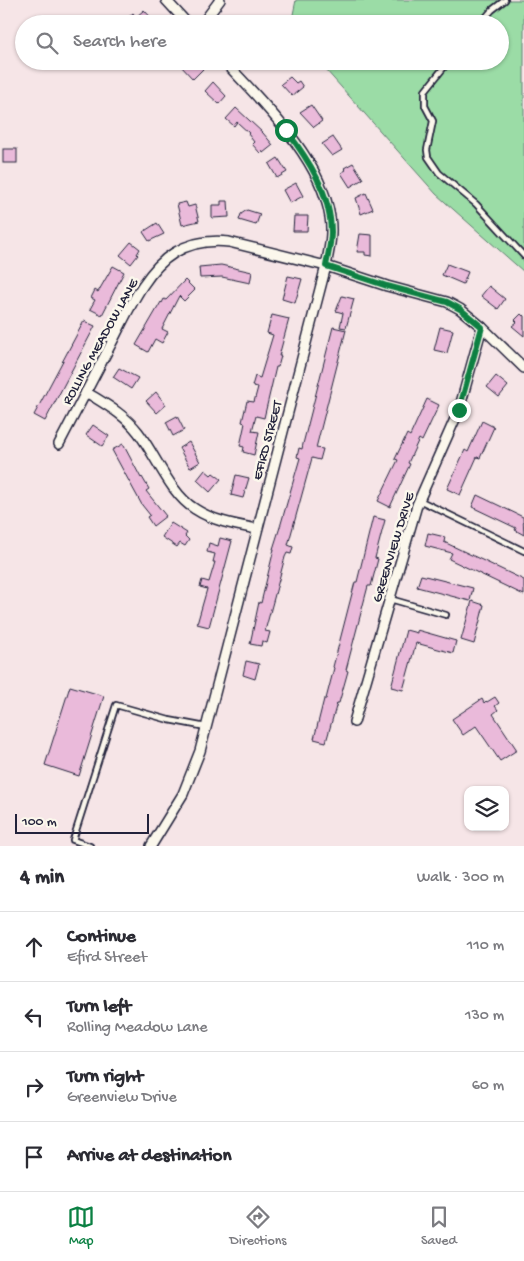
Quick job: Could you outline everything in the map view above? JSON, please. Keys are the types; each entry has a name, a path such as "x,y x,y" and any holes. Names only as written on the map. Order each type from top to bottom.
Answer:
{"street":[{"path":"166,0 180,15"},
{"path":"209,15 220,0"},
{"name":"EFIRD STREET","path":"151,846 183,794 195,768 326,266 331,233 328,205 316,178 286,130 232,70"},
{"name":"ROLLING MEADOW LANE","path":"59,444 145,284 163,262 174,253 187,247 215,241 229,242 326,266 387,286 447,302 460,309 482,327 524,368"},
{"name":"GREENVIEW DRIVE","path":"354,722 419,500 459,410 482,327"},
{"path":"86,392 113,408 128,420 139,433 180,497 194,509 222,521 257,529"}],"lane":[{"path":"488,15 505,0"},
{"path":"442,70 425,91 425,106 433,121 427,150 428,158 438,173 476,204 524,256"},
{"path":"419,500 524,551"},
{"path":"390,599 446,615"},
{"path":"90,846 73,840 116,705 169,720 206,727"}],"green space":[{"path":"296,0 524,0 524,272 436,194 326,70 509,70 509,15 293,15"}],"building":[{"path":"144,10 149,15 138,15"},
{"path":"185,70 202,70 193,79"},
{"path":"290,77 296,83 299,81 303,87 292,96 281,84"},
{"path":"213,82 226,96 219,104 205,91"},
{"path":"311,105 322,121 314,127 300,112"},
{"path":"236,108 273,145 263,153 262,151 260,153 252,144 254,142 249,133 237,122 234,126 226,119"},
{"path":"333,137 342,150 332,156 322,144"},
{"path":"3,149 17,149 17,163 3,163"},
{"path":"278,158 287,172 277,178 269,164"},
{"path":"353,163 363,179 350,187 341,173 346,170 344,168"},
{"path":"296,183 303,196 290,203 283,190"},
{"path":"366,193 373,209 361,214 356,198"},
{"path":"221,201 228,201 229,217 212,218 212,205 221,205"},
{"path":"186,202 188,207 195,205 199,221 182,225 177,204"},
{"path":"247,210 260,214 256,225 239,220 241,214"},
{"path":"294,216 308,216 307,231 293,231"},
{"path":"157,223 164,234 149,241 143,232"},
{"path":"360,234 372,235 372,256 365,255 365,252 357,252"},
{"path":"131,242 140,249 131,264 120,255"},
{"path":"447,264 468,272 463,284 442,275"},
{"path":"221,265 252,272 250,283 222,277 200,278 199,267"},
{"path":"113,266 124,272 102,315 90,309 95,300 91,298 95,290 98,292"},
{"path":"288,276 302,279 295,303 282,299"},
{"path":"185,280 195,290 184,301 179,296 162,329 168,332 162,343 155,339 148,352 136,345 161,302 164,299 166,300"},
{"path":"489,286 505,299 498,309 481,296"},
{"path":"342,296 354,299 346,328 340,327 343,313 336,311"},
{"path":"521,314 524,315 524,336 512,326 517,322 515,320"},
{"path":"272,315 289,319 264,418 256,416 252,431 259,432 254,455 243,452 244,447 240,446 245,423 242,422 247,401 254,402 258,387 252,386 255,376 260,378 273,335 267,333"},
{"path":"84,321 95,326 45,421 34,415"},
{"path":"333,327 346,330 316,448 323,449 320,460 312,458 288,545 293,547 291,554 287,553 285,557 265,631 270,632 267,643 262,641 261,646 250,644 273,549 300,458 297,457 299,448 302,449"},
{"path":"440,327 453,330 447,353 434,350"},
{"path":"119,368 138,378 131,389 113,377"},
{"path":"496,376 508,386 499,397 487,387"},
{"path":"156,392 166,405 157,413 146,401"},
{"path":"427,399 439,405 422,441 419,439 408,463 410,464 390,507 378,501 398,460 395,459 407,434 410,436"},
{"path":"177,416 184,430 173,436 166,422"},
{"path":"482,421 494,427 480,458 477,457 460,495 447,489 465,450 468,452"},
{"path":"93,425 109,436 102,446 86,435"},
{"path":"189,442 200,462 190,468 179,448"},
{"path":"123,444 149,489 146,491 166,516 153,526 147,517 150,515 142,505 112,450"},
{"path":"205,470 221,479 210,492 197,480"},
{"path":"236,475 249,478 243,498 231,495"},
{"path":"477,495 523,517 524,535 515,530 516,528 472,507"},
{"path":"373,517 385,520 375,558 378,559 371,586 368,586 346,670 348,671 326,742 314,739"},
{"path":"171,523 187,533 185,536 189,540 185,546 180,543 177,547 162,537"},
{"path":"428,533 445,537 444,542 524,580 524,595 449,559 452,553 425,546"},
{"path":"220,538 232,541 209,627 197,624 207,589 200,587 202,580 209,582 215,562 213,562 215,554 207,552 209,543 218,546"},
{"path":"421,575 473,588 470,601 417,587"},
{"path":"472,601 484,605 474,644 461,640"},
{"path":"406,630 417,633 417,630 456,641 453,653 416,643 403,690 391,687"},
{"path":"246,661 259,664 255,679 243,675"},
{"path":"70,686 104,696 79,776 45,765"},
{"path":"495,697 499,703 495,706 498,710 493,714 517,750 500,761 476,726 463,735 452,719 482,699 484,703"}],"route":[{"path":"286,130 310,166 328,205 331,233 326,266 387,286 447,302 460,309 482,327 459,410"}]}
